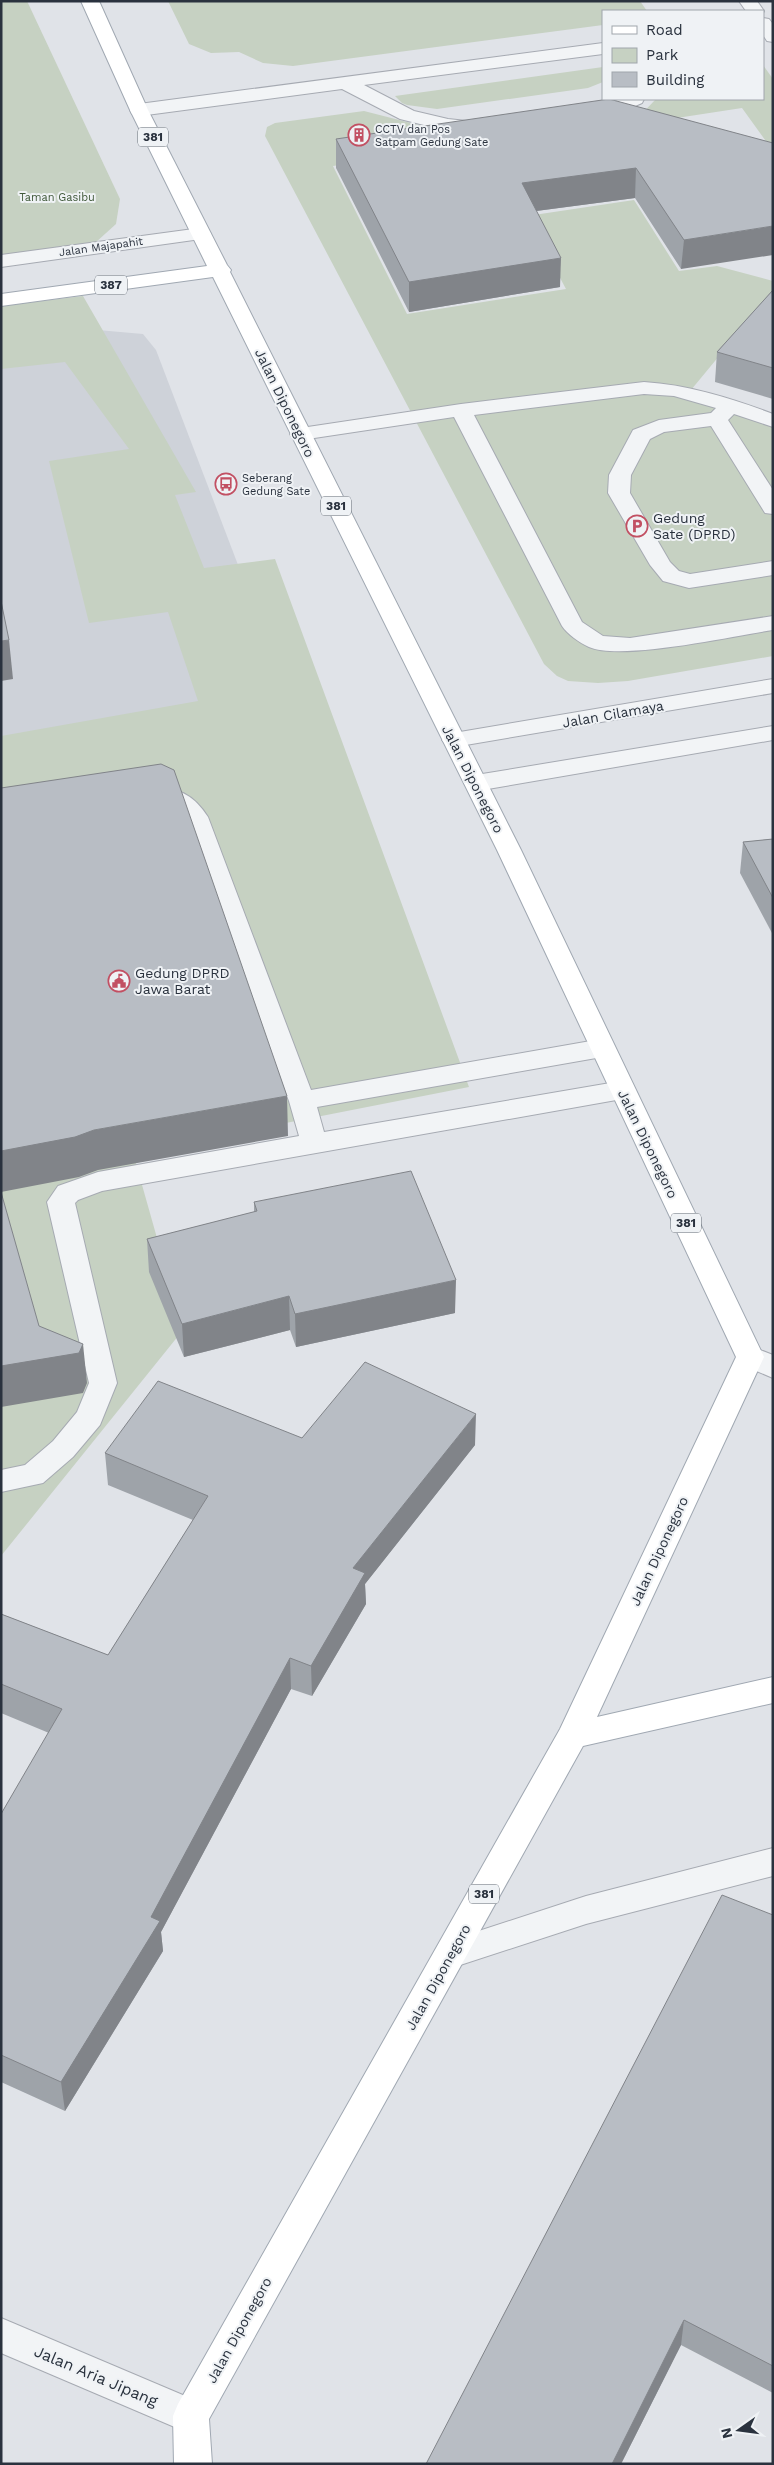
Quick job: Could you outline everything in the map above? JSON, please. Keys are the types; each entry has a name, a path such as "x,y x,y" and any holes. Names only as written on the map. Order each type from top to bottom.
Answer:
{"main road":[{"name":"Jalan Diponegoro","path":"90,1 139,110 221,270 301,434 510,850 622,1090 761,1362 573,1735 191,2416"},
{"name":"387","path":"1,300 221,270"},
{"path":"573,1735 773,1690"},
{"path":"191,2416 193,2464"}],"street":[{"path":"139,110 346,84 602,48"},
{"path":"346,84 406,115 448,125 495,126"},
{"path":"572,115 610,110 634,100"},
{"name":"Jalan Majapahit","path":"1,260 201,234"},
{"path":"301,434 461,410 644,388 675,390 724,412 773,421"},
{"path":"461,410 573,626 597,642 630,645 773,623"},
{"path":"724,412 773,508"},
{"path":"724,412 659,426 641,435 620,475 619,492 660,566 671,576 689,581 773,568"},
{"name":"Jalan Cilamaya","path":"454,740 773,686"},
{"path":"476,783 773,733"},
{"path":"128,800 167,794 187,803 196,818 302,1101 314,1143"},
{"path":"302,1101 602,1048"},
{"path":"1,1481 33,1475 62,1449 90,1417 103,1383 61,1202 68,1193 98,1182 622,1090"},
{"path":"451,1954 586,1910 773,1862"},
{"name":"Jalan Aria Jipang","path":"1,2335 191,2416"}],"shaded area":[{"path":"41,325 143,334 156,350 303,735 1,782 1,331"}],"green space":[{"name":"Taman Gasibu","path":"1,1 27,1 120,199 116,224 95,243 1,262"},
{"path":"168,1 640,1 646,10 602,10 602,25 293,66 263,63 239,52 211,53 189,44"},
{"path":"764,66 773,79 773,151 742,108 631,125 655,100 764,100"},
{"path":"602,67 602,82 588,88 437,109 407,105 395,96"},
{"path":"364,111 489,143 333,166 407,314 566,289 527,216 634,200 679,271 717,266 773,281 773,291 691,390 773,414 773,656 628,681 598,683 568,681 557,676 544,664 265,136 267,127 275,123"},
{"path":"83,296 196,492 175,495 204,568 275,559 469,1087 133,1153 183,1330 1,1556 1,736 198,701 168,612 89,623 49,461 129,449 65,362 1,369 1,306"}],"building":[{"path":"613,100 773,143 773,226 684,240 636,168 522,183 561,258 409,282 336,139"},
{"path":"773,290 773,368 717,352"},
{"path":"1,601 9,640 1,641"},
{"name":"Gedung DPRD Jawa Barat","path":"161,764 174,770 287,1096 94,1130 75,1137 1,1151 1,788"},
{"path":"773,839 773,898 743,842"},
{"path":"411,1171 456,1280 295,1314 289,1296 182,1324 147,1239 257,1211 254,1202"},
{"path":"1,1192 39,1326 83,1344 79,1353 1,1366"},
{"path":"365,1362 476,1414 353,1568 365,1573 311,1666 290,1658 151,1917 160,1921 61,2082 1,2055 1,1814 62,1709 1,1684 1,1614 108,1655 208,1496 105,1453 158,1381 302,1438"},
{"path":"722,1895 773,1915 773,2366 684,2320 612,2464 426,2464"}],"place":[{"name":"CCTV dan Pos Satpam Gedung Sate","path":"359,135"},
{"name":"Seberang Gedung Sate","path":"226,484"},
{"name":"Gedung Sate (DPRD)","path":"637,526"},
{"name":"Gedung DPRD Jawa Barat","path":"119,981"}]}
